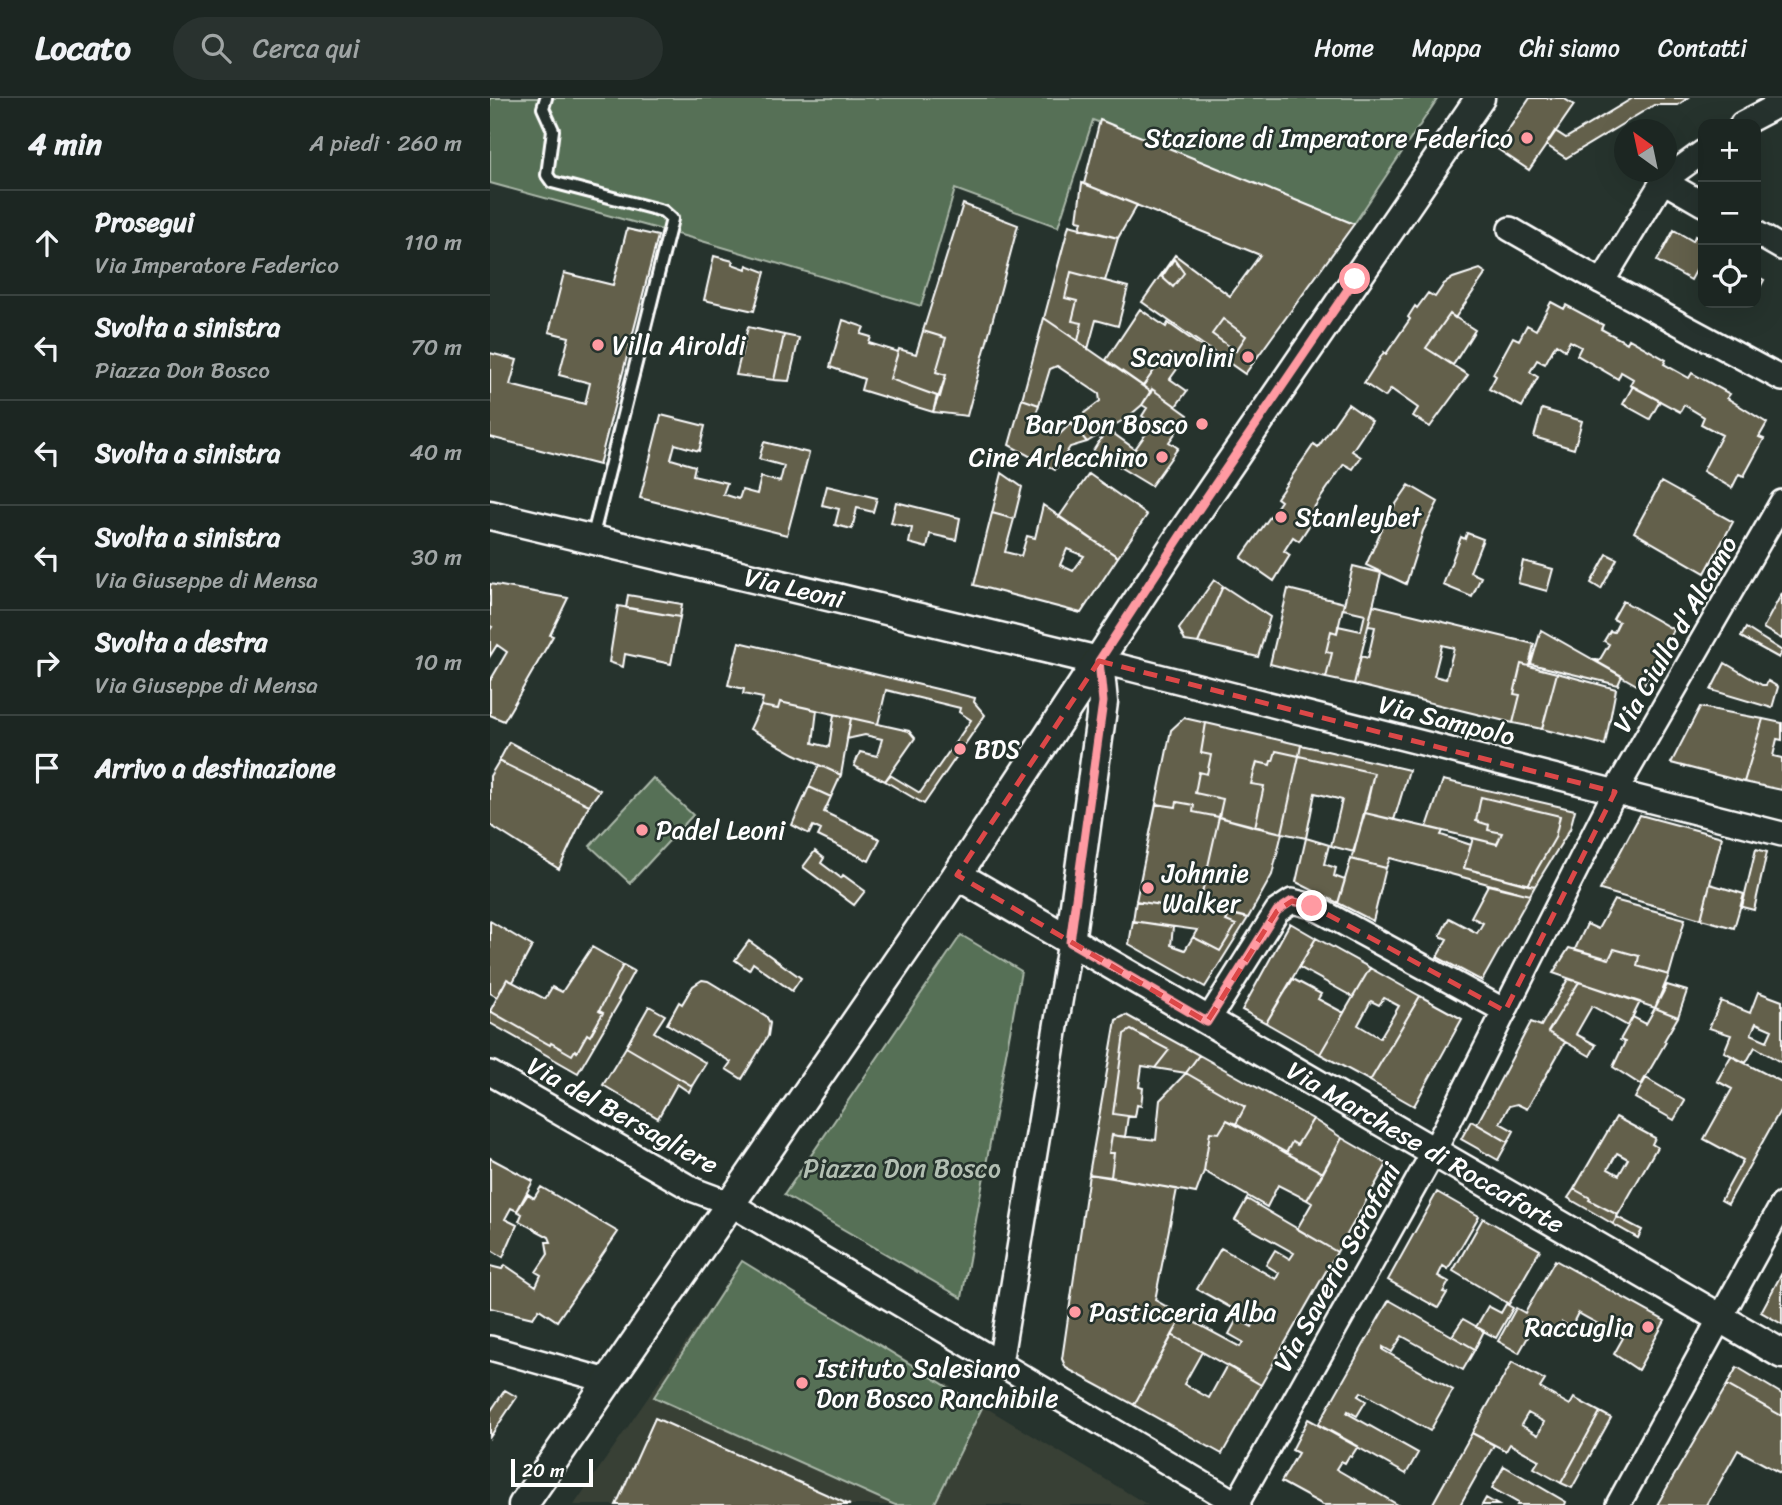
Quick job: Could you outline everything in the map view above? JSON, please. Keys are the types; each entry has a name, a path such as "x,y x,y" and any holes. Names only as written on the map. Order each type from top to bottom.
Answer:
{"street":[{"path":"523,1505 957,875 1183,532 1480,98"},
{"path":"1752,119 1782,103"},
{"path":"1677,171 1698,156"},
{"path":"1602,282 1662,182"},
{"path":"1665,182 1698,201"},
{"path":"1510,229 1782,379"},
{"path":"1761,236 1782,248"},
{"name":"Via Ciullo d'Alcamo","path":"1615,792 1782,502"},
{"name":"Via Leoni","path":"490,514 1099,661"},
{"path":"1000,1363 1070,942 1103,702 1099,661"},
{"name":"Via Sampolo","path":"1099,661 1782,834"},
{"name":"Via Saverio Scrofani","path":"1238,1505 1433,1153 1615,792"},
{"path":"957,875 1070,942"},
{"path":"1207,1022 1277,911 1292,901 1312,906 1505,1011"},
{"name":"Via Marchese di Roccaforte","path":"1070,942 1782,1354"},
{"name":"Via del Bersagliere","path":"490,1073 694,1190 729,1203"},
{"path":"729,1203 1238,1505"},
{"path":"1618,1505 1782,1205"},
{"path":"490,1348 608,1381"}],"lane":[{"path":"546,98 543,108 553,130 547,175 552,182 663,211 671,219 592,539"}],"highlighted area":[{"path":"1099,661 1615,792 1505,1011 1312,906 1292,901 1277,911 1207,1022 957,875"}],"shaded area":[{"name":"Istituto Salesiano Don Bosco Ranchibile","path":"742,1261 1148,1505 574,1505"}],"green space":[{"path":"490,98 1438,98 1354,224 1093,120 1058,227 955,189 921,306 695,239 490,183"},
{"name":"Padel Leoni","path":"653,778 693,815 630,883 590,846"},
{"name":"Piazza Don Bosco","path":"961,935 1021,971 962,1298 784,1195"},
{"path":"742,1261 982,1408 934,1505 895,1505 654,1397"}],"building":[{"name":"Stazione di Imperatore Federico","path":"1530,98 1563,98 1574,105 1529,170 1496,148"},
{"path":"1633,98 1688,98 1678,105 1654,105 1631,119 1614,119 1614,129 1566,158 1546,145 1555,131 1566,138"},
{"path":"1100,120 1354,224 1245,374 1142,302 1175,255 1230,296 1260,255 1084,184","holes":["1174,259 1184,273 1173,287 1162,277","1223,319 1246,336 1236,351 1212,334"]},
{"path":"1082,183 1137,205 1118,238 1080,229 1082,221 1077,220"},
{"path":"963,204 1018,225 967,416 933,412 946,375 936,372 946,338 923,331"},
{"path":"1069,225 1118,238 1105,281 1071,272 1065,298 1077,301 1072,321 1082,323 1078,341 1044,318"},
{"name":"Villa Airoldi","path":"627,229 658,236 599,465 490,437 490,353 517,360 510,385 585,404 590,383 559,375 569,337 549,332 564,273 613,285"},
{"path":"1674,230 1693,241 1695,236 1698,238 1698,267 1691,280 1657,261"},
{"path":"714,256 733,261 732,264 746,269 747,265 765,272 754,311 704,300"},
{"path":"1174,259 1184,273 1173,287 1162,277"},
{"path":"1480,269 1486,273 1455,318 1450,314 1426,348 1468,375 1430,427 1413,416 1418,408 1391,389 1385,397 1364,383 1410,319 1408,317 1415,306 1417,308 1428,293 1435,297 1444,284 1453,278"},
{"path":"1071,272 1128,287 1118,326 1096,320 1088,349 1078,341 1082,323 1072,321 1077,301 1065,298"},
{"path":"1551,302 1564,309 1566,305 1603,325 1601,329 1627,343 1629,339 1666,360 1664,364 1689,378 1692,373 1730,394 1727,398 1767,423 1759,437 1764,439 1744,476 1739,474 1732,488 1703,471 1722,435 1701,424 1704,417 1684,405 1680,412 1630,385 1633,379 1621,372 1618,379 1577,355 1581,347 1570,341 1565,350 1556,344 1545,364 1537,360 1530,372 1538,377 1522,407 1489,389 1496,376 1493,374 1513,337 1519,340 1527,325 1536,330"},
{"path":"1140,309 1166,327 1168,323 1205,349 1194,365 1185,359 1182,362 1170,354 1161,368 1158,365 1143,386 1106,360"},
{"path":"1450,314 1475,330 1453,365 1426,348"},
{"path":"1044,318 1151,392 1142,405 1128,417 1087,442 1071,423 1100,401 1099,394 1057,366 1050,369 1039,405 1022,399"},
{"path":"1223,319 1246,336 1236,351 1212,334"},
{"path":"843,320 864,327 861,334 871,337 869,343 898,352 890,379 937,396 933,412 861,390 864,379 830,367"},
{"path":"748,327 784,335 774,380 736,375"},
{"path":"923,331 946,338 936,372 946,375 940,397 890,379 899,349 916,354"},
{"path":"784,335 799,338 789,381 774,380"},
{"path":"1170,354 1182,362 1170,379 1187,391 1176,406 1143,386 1158,365 1161,368"},
{"path":"1633,386 1660,401 1650,419 1623,404"},
{"path":"1152,389 1188,415 1169,442 1178,448 1151,486 1093,451 1107,429 1135,449 1153,424 1142,416 1147,408 1142,405"},
{"path":"1022,399 1039,405 1034,419 1058,436 1071,423 1087,442 1070,447 1055,470 1009,445"},
{"path":"1348,404 1372,421 1352,451 1361,457 1353,469 1344,464 1311,512 1316,515 1299,541 1293,537 1284,551 1290,555 1274,581 1241,558 1281,501 1277,498 1314,444 1318,447"},
{"path":"1542,409 1582,421 1574,449 1534,437"},
{"path":"661,415 705,426 699,451 675,444 671,459 695,466 693,475 727,483 723,494 739,499 742,490 757,494 761,477 780,482 784,466 759,459 764,442 809,453 787,535 640,498"},
{"path":"1002,473 1022,487 1014,519 992,513"},
{"path":"1089,474 1147,515 1118,557 1059,517"},
{"path":"1661,482 1733,522 1705,573 1634,532"},
{"path":"1409,485 1438,502 1423,531 1406,584 1366,565 1387,517"},
{"path":"827,486 877,498 873,512 857,508 852,529 835,525 839,509 822,505"},
{"path":"896,502 960,518 956,540 930,534 927,548 909,543 912,528 891,523"},
{"path":"1043,505 1118,557 1081,613 974,585 992,513 1014,519 1005,552 1021,556 1027,536 1035,538","holes":["1067,549 1084,556 1073,571 1060,565"]},
{"path":"1467,533 1483,539 1470,572 1481,577 1472,597 1443,585 1461,537 1465,539"},
{"path":"1607,554 1617,559 1601,589 1591,583"},
{"path":"1523,561 1553,569 1547,591 1518,583"},
{"path":"1353,566 1381,573 1354,684 1326,678 1332,653 1326,652 1331,631 1337,633 1338,626 1361,631 1365,614 1343,609"},
{"path":"1214,580 1223,586 1198,643 1185,641 1179,629"},
{"path":"490,584 568,598 550,635 553,636 504,721 490,715 490,681 507,652 497,645 490,656"},
{"path":"1223,586 1270,617 1258,657 1198,643"},
{"path":"1288,589 1344,603 1337,633 1331,631 1326,652 1332,653 1326,678 1270,664"},
{"path":"1782,593 1782,639 1763,628"},
{"path":"628,595 682,604 680,617 626,608"},
{"path":"1623,601 1674,630 1642,688 1593,660 1599,661 1609,644 1604,641 1610,631 1614,632 1619,622 1613,619"},
{"path":"1373,605 1534,644 1529,666 1521,664 1514,694 1520,695 1513,723 1354,684 1361,656 1368,658 1375,627 1368,626","holes":["1442,645 1454,648 1446,679 1434,676"]},
{"path":"618,606 680,617 671,664 625,654 623,667 609,662"},
{"path":"1746,628 1782,651 1779,658 1741,637"},
{"path":"1541,630 1622,676 1618,685 1531,664"},
{"path":"739,642 975,698 974,702 985,715 924,804 885,781 890,775 920,793 971,720 959,712 960,708 886,690 878,724 780,702 778,709 761,706 763,698 743,694 744,689 728,685"},
{"path":"1725,663 1762,685 1766,685 1768,681 1778,687 1772,708 1711,690"},
{"path":"1521,664 1557,673 1542,729 1513,723 1520,695 1514,694"},
{"path":"1557,673 1616,689 1605,745 1542,729"},
{"path":"780,702 817,710 813,743 829,747 834,714 851,718 841,775 750,729 761,706 778,709"},
{"path":"1700,707 1763,719 1744,782 1671,763"},
{"path":"851,718 909,731 915,738 885,781 854,766 860,752 877,756 882,739 865,735 847,739"},
{"path":"1184,718 1206,723 1201,753 1211,755 1207,774 1199,772 1195,793 1223,799 1219,817 1193,812 1194,805 1177,802 1176,807 1156,804 1171,730"},
{"path":"1763,719 1782,723 1782,740 1777,739 1773,756 1782,758 1782,790 1744,782"},
{"path":"1206,723 1301,745 1299,756 1276,751 1270,765 1257,762 1251,784 1264,786 1255,827 1219,817 1223,799 1195,793 1199,772 1207,774 1211,755 1201,753"},
{"path":"509,742 600,790 589,805 499,761"},
{"path":"1301,745 1409,770 1394,820 1365,813 1374,773 1299,756"},
{"path":"1276,751 1299,756 1282,833 1255,827 1264,786 1251,784 1257,762 1270,765"},
{"path":"1299,756 1374,773 1354,852 1331,846 1342,800 1315,793 1306,838 1282,833"},
{"path":"499,761 589,805 559,869 490,825 490,776"},
{"path":"819,765 841,775 831,797 809,787"},
{"path":"1443,780 1575,810 1570,829 1535,886 1528,885 1555,838 1560,816 1481,797 1476,821 1489,825 1488,830 1502,833 1497,844 1427,827"},
{"path":"809,787 831,797 824,812 880,839 869,861 818,836 821,830 813,826 809,834 792,825"},
{"path":"1481,797 1560,816 1555,838 1528,885 1464,868 1473,838 1497,844 1502,833 1488,830 1489,825 1476,821"},
{"path":"1177,802 1194,805 1193,812 1219,817 1198,911 1136,901 1156,804 1176,807"},
{"path":"1365,813 1443,831 1441,835 1471,845 1464,868 1535,886 1530,895 1390,858 1386,868 1351,859"},
{"path":"1640,815 1722,837 1701,919 1600,890"},
{"path":"1219,817 1282,833 1272,875 1248,918 1216,910 1215,914 1198,911"},
{"path":"1306,838 1329,845 1324,864 1336,868 1334,876 1345,880 1338,903 1296,882"},
{"path":"1756,849 1767,852 1754,910 1742,907"},
{"path":"815,851 824,858 821,863 865,891 854,905 803,867"},
{"path":"1351,859 1386,868 1373,921 1338,903"},
{"path":"1710,884 1744,894 1734,928 1701,919"},
{"path":"1488,885 1530,895 1482,981 1437,957 1447,939 1440,936 1449,918 1477,933 1483,923 1471,917"},
{"path":"1614,900 1685,919 1669,975 1637,966 1639,956 1614,949 1609,959 1575,949 1587,924 1598,929"},
{"path":"1136,901 1215,914 1216,910 1230,914 1226,921 1236,925 1220,951 1193,937 1197,930 1133,921"},
{"path":"1230,914 1248,918 1205,987 1129,944 1133,921 1173,927 1171,945 1185,950 1193,937 1220,951 1236,925 1226,921"},
{"path":"490,921 532,946 513,982 507,979 497,997 490,993"},
{"path":"1290,923 1316,938 1266,1023 1242,1010"},
{"path":"1316,938 1370,968 1353,997 1299,967"},
{"path":"749,941 801,978 792,991 753,963 749,970 735,960"},
{"path":"592,947 623,965 599,1011 603,1013 577,1052 575,1050 572,1055 551,1043 550,1045 490,1011 507,979 545,999 552,987 562,992"},
{"path":"1569,948 1609,959 1614,949 1639,956 1637,966 1669,975 1655,1008 1553,973"},
{"path":"623,965 634,971 618,1000 620,1001 578,1073 490,1023 490,1011 572,1055 575,1050 577,1052 587,1034 590,1036 603,1013 599,1011"},
{"path":"1370,968 1420,996 1370,1081 1320,1054","holes":["1384,998 1399,1006 1380,1038 1358,1025 1371,1001 1379,1005"]},
{"path":"1293,979 1321,994 1318,999 1344,1013 1320,1054 1266,1023"},
{"path":"1568,979 1579,982 1548,1032 1565,1042 1527,1109 1517,1104 1509,1106 1500,1123 1514,1131 1508,1142 1477,1124 1531,1022 1541,1026"},
{"path":"702,980 766,1016 770,1023 768,1036 742,1079 726,1069 731,1062 667,1024 679,1002 682,1004 693,986"},
{"path":"1579,982 1640,1002 1628,1026 1592,1006 1576,1034 1596,1045 1590,1056 1548,1032"},
{"path":"1667,985 1687,991 1678,1017 1655,1008"},
{"path":"1758,992 1782,1001 1782,1063 1755,1047 1746,1063 1724,1052 1731,1035 1709,1028 1721,1001 1750,1013","holes":["1756,1023 1772,1030 1767,1041 1751,1034"]},
{"path":"1420,996 1462,1019 1414,1106 1370,1081"},
{"path":"649,1006 665,1015 654,1032 706,1063 692,1086 626,1047"},
{"path":"1655,1008 1678,1017 1641,1085 1613,1067 1625,1042 1620,1040 1633,1017 1646,1024"},
{"path":"1126,1015 1199,1055 1186,1073 1155,1068 1169,1050 1131,1030 1124,1034 1113,1114 1128,1116 1125,1137 1112,1135 1109,1153 1114,1153 1111,1177 1089,1174 1116,1020"},
{"path":"1131,1030 1169,1050 1155,1068 1142,1066 1139,1087 1143,1088 1141,1106 1137,1105 1135,1117 1113,1114 1124,1034"},
{"path":"626,1047 692,1086 689,1092 677,1084 658,1118 603,1085"},
{"path":"1199,1055 1313,1119 1297,1145 1292,1142 1286,1153 1236,1124 1245,1107 1186,1073"},
{"path":"1731,1056 1782,1082 1782,1107 1728,1204 1721,1200 1743,1160 1704,1139 1732,1089 1717,1081"},
{"path":"1186,1073 1245,1107 1236,1124 1227,1120 1219,1133 1210,1132 1204,1171 1196,1193 1111,1177 1114,1153 1109,1153 1112,1135 1156,1140 1160,1100"},
{"path":"1646,1078 1685,1101 1674,1120 1635,1098"},
{"path":"1616,1117 1655,1138 1652,1144 1657,1147 1618,1215 1574,1189","holes":["1617,1153 1628,1159 1619,1175 1608,1169"]},
{"path":"1313,1119 1342,1138 1323,1173 1286,1153 1292,1142 1297,1145"},
{"path":"1227,1120 1323,1173 1307,1200 1278,1185 1267,1207 1204,1171 1210,1132 1219,1133"},
{"path":"1471,1121 1508,1142 1498,1160 1461,1139"},
{"path":"1342,1138 1387,1164 1337,1252 1297,1229 1312,1203 1307,1200"},
{"path":"490,1158 533,1181 517,1211 511,1208 505,1219 517,1225 503,1257 490,1249"},
{"path":"1089,1174 1177,1189 1155,1300 1183,1316 1134,1405 1066,1368 1062,1359"},
{"path":"541,1187 618,1232 557,1321 539,1309 533,1318 490,1308 490,1266 502,1269 505,1265 536,1286 541,1275 536,1272 548,1254 546,1242 551,1242 549,1237 519,1221 522,1214 517,1211 528,1194 534,1198"},
{"path":"1574,1189 1618,1215 1613,1224 1568,1198"},
{"path":"1437,1192 1479,1216 1448,1269 1443,1266 1438,1276 1449,1282 1443,1292 1447,1293 1438,1308 1388,1280"},
{"path":"1247,1199 1337,1252 1261,1385 1172,1335 1183,1316 1240,1347 1243,1342 1229,1334 1237,1319 1252,1327 1255,1321 1197,1289 1221,1248 1276,1279 1279,1273 1266,1265 1275,1250 1290,1259 1294,1253 1235,1220"},
{"path":"1617,1217 1642,1230 1638,1238 1613,1224"},
{"path":"1483,1218 1540,1250 1509,1304 1453,1271"},
{"path":"1555,1260 1665,1321 1638,1370 1614,1354 1623,1338 1578,1313 1571,1327 1562,1322 1556,1332 1533,1319 1524,1335 1528,1337 1519,1353 1498,1341 1516,1308 1525,1313"},
{"path":"1782,1273 1782,1324 1761,1312"},
{"path":"1389,1300 1475,1349 1463,1370 1402,1336 1392,1352 1383,1347 1383,1350 1453,1390 1430,1431 1361,1392 1358,1396 1366,1401 1357,1416 1348,1411 1347,1413 1418,1453 1406,1474 1318,1425"},
{"path":"1506,1304 1513,1308 1496,1338 1476,1327 1488,1306 1501,1313"},
{"path":"1463,1319 1484,1331 1475,1349 1452,1336"},
{"path":"1172,1335 1202,1352 1184,1384 1209,1398 1227,1365 1261,1385 1222,1454 1134,1405"},
{"path":"1512,1362 1545,1380 1540,1388 1570,1405 1574,1398 1600,1412 1561,1483 1534,1468 1539,1460 1510,1444 1506,1451 1472,1433","holes":["1528,1413 1544,1422 1538,1435 1521,1425"]},
{"path":"1737,1367 1782,1394 1782,1416 1727,1385"},
{"path":"1727,1385 1782,1416 1782,1474 1738,1450 1707,1505 1657,1505"},
{"path":"505,1390 517,1397 490,1437 490,1412"},
{"path":"1600,1412 1611,1418 1572,1488 1561,1483"},
{"path":"655,1418 850,1505 616,1505"},
{"path":"1308,1419 1358,1446 1351,1457 1349,1456 1345,1463 1341,1461 1336,1469 1398,1505 1323,1505 1281,1482 1298,1453 1292,1450"},
{"path":"1472,1433 1494,1445 1460,1505 1432,1505"},
{"path":"1504,1466 1566,1502 1565,1505 1517,1505 1518,1503 1492,1488"},
{"path":"1486,1498 1498,1505 1482,1505"}],"place":[{"name":"Stazione di Imperatore Federico","path":"1527,138"},
{"name":"Villa Airoldi","path":"598,345"},
{"name":"Scavolini","path":"1248,357"},
{"name":"Bar Don Bosco","path":"1202,424"},
{"name":"Cine Arlecchino","path":"1162,457"},
{"name":"Stanleybet","path":"1281,517"},
{"name":"BDS","path":"960,749"},
{"name":"Padel Leoni","path":"642,830"},
{"name":"Johnnie Walker","path":"1148,888"},
{"name":"Pasticceria Alba","path":"1075,1312"},
{"name":"Raccuglia","path":"1648,1327"},
{"name":"Istituto Salesiano Don Bosco Ranchibile","path":"802,1383"}],"route":[{"path":"1312,906 1292,901 1277,911 1207,1022 1070,942 1103,702 1099,661 1355,279"}]}
